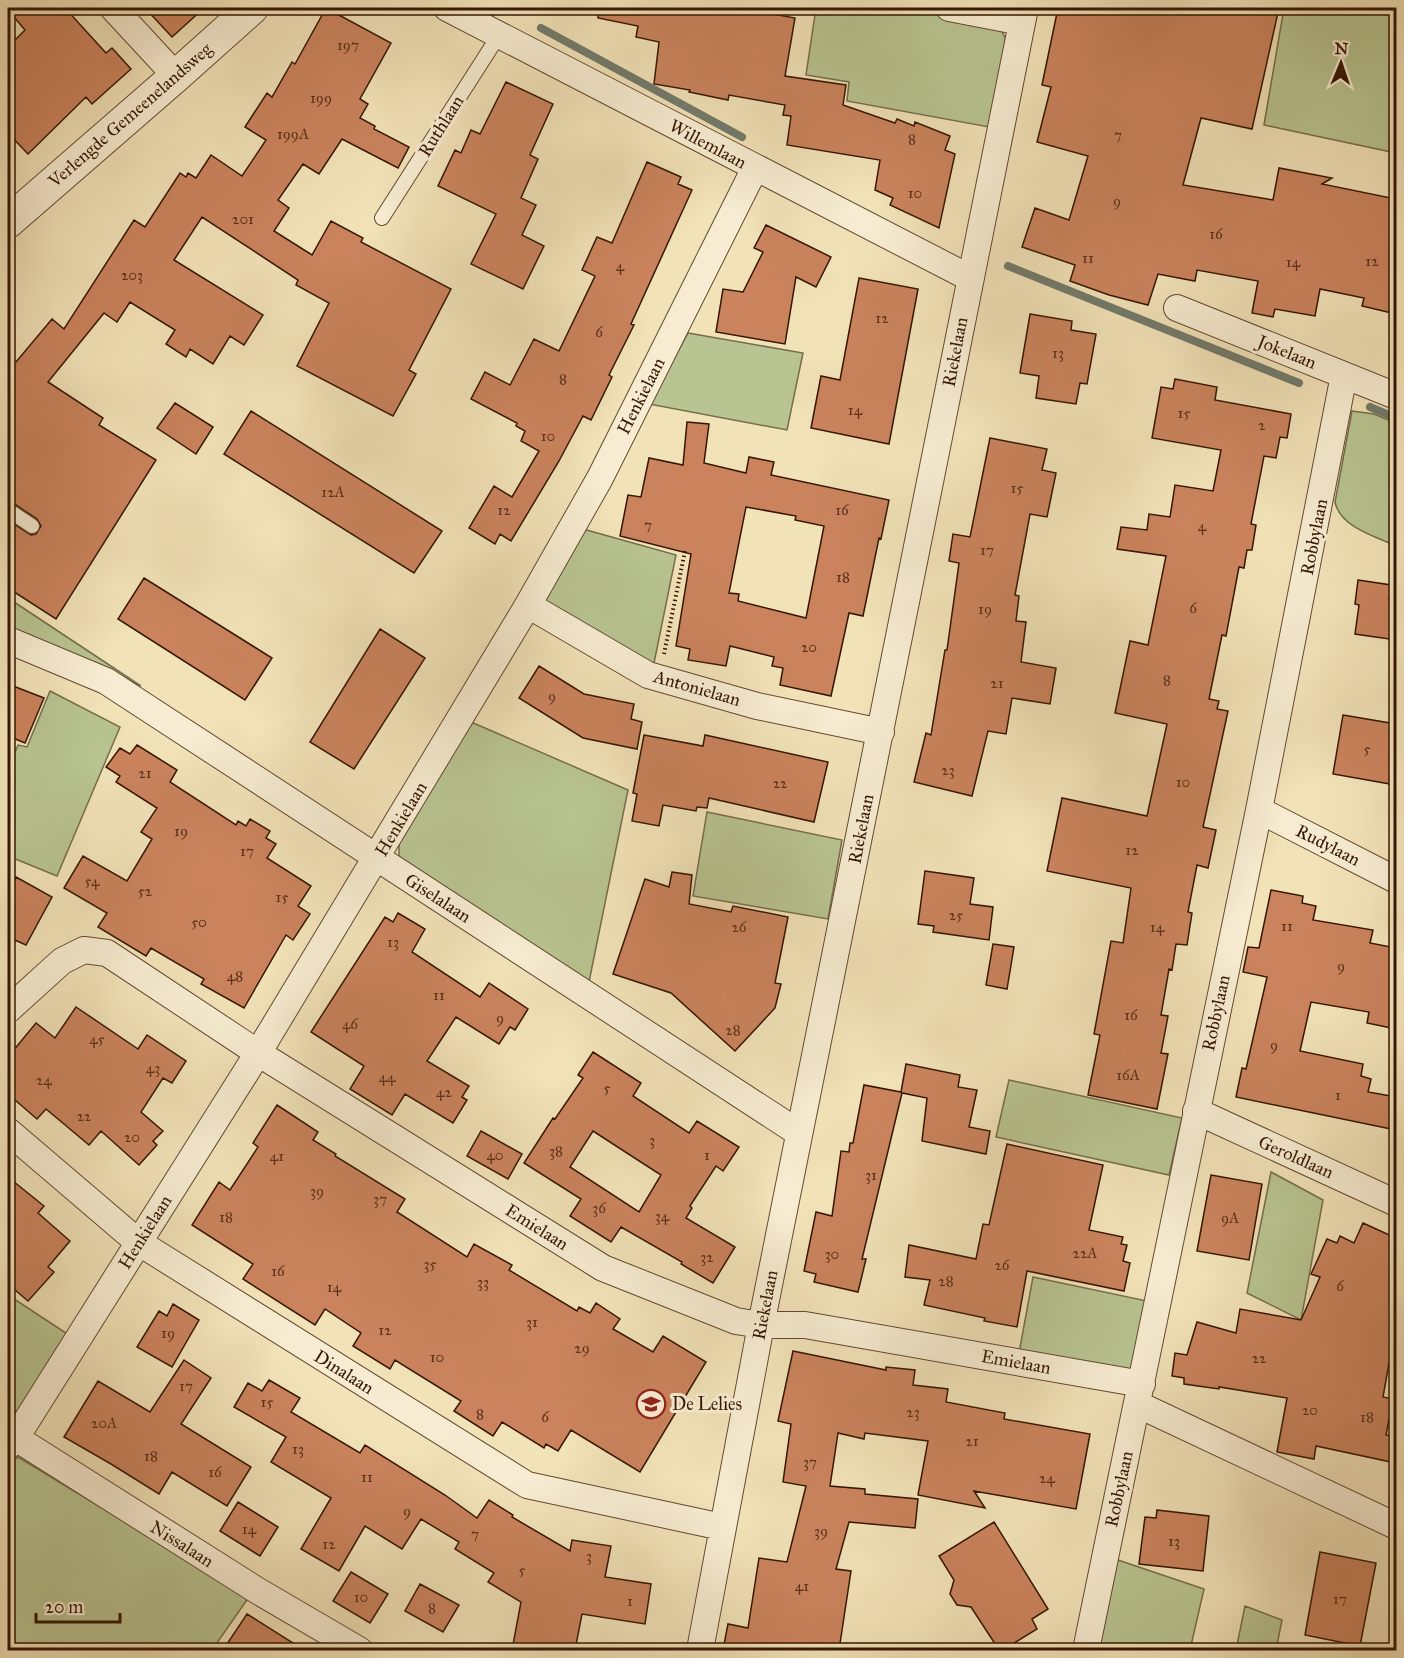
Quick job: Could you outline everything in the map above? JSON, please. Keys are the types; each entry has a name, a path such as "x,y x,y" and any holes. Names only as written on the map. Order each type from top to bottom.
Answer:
{"street":[{"path":"113,8 176,76"},
{"name":"Verlengde Gemeenelandsweg","path":"8,222 252,8"},
{"name":"Willemlaan","path":"447,8 970,278"},
{"path":"950,8 1023,15"},
{"name":"Riekelaan","path":"700,1650 761,1325 1023,15"},
{"name":"Henkielaan","path":"10,1440 258,1053 528,605 600,478 755,168"},
{"name":"Jokelaan","path":"1177,308 1396,396"},
{"name":"Robbylaan","path":"1086,1650 1259,810 1344,375"},
{"name":"Antonielaan","path":"528,605 648,675 757,706 881,732"},
{"name":"Giselalaan","path":"8,640 106,681 799,1133"},
{"name":"Rudylaan","path":"1259,810 1396,880"},
{"name":"Emielaan","path":"8,1010 62,961 84,950 107,953 258,1053 603,1268 735,1321 761,1325 805,1325 1139,1394 1396,1526"},
{"name":"Geroldlaan","path":"1196,1111 1396,1203"},
{"name":"Dinalaan","path":"8,1131 138,1242 526,1485 722,1527"},
{"name":"Nissalaan","path":"10,1440 359,1650"}],"lane":[{"name":"Ruthlaan","path":"382,218 499,34"},
{"path":"8,510 32,526"}],"path":[{"path":"659,678 685,551"}],"green space":[{"path":"816,8 911,8 981,20 1001,30 1006,39 989,127 847,101 849,82 806,75"},
{"path":"1284,8 1396,8 1396,153 1264,125"},
{"path":"688,333 803,353 787,430 649,404"},
{"path":"1352,411 1374,414 1396,423 1396,546 1351,524 1338,511 1335,502"},
{"path":"583,529 676,555 653,668 551,609 543,597"},
{"path":"8,598 141,686 8,629"},
{"path":"50,691 120,727 57,876 8,856 8,770 18,745 27,747"},
{"path":"471,722 628,790 589,982 399,857 399,836"},
{"path":"707,812 842,840 828,919 693,896"},
{"path":"1009,1080 1182,1118 1169,1175 996,1137"},
{"path":"1271,1172 1323,1200 1301,1320 1247,1293"},
{"path":"1033,1277 1147,1301 1131,1372 1019,1353"},
{"path":"8,1295 69,1335 30,1400 8,1418"},
{"path":"18,1457 249,1597 212,1650 8,1650 8,1466"},
{"path":"1115,1559 1204,1589 1190,1650 1096,1650"},
{"path":"1245,1606 1282,1620 1276,1650 1236,1650"}],"building":[{"path":"8,8 65,8 106,53 112,48 131,69 92,104 86,97 28,154 8,133 8,47 25,30"},
{"path":"145,8 204,8 172,37"},
{"path":"326,8 391,43 360,99 368,104 360,118 375,126 374,129 409,147 398,168 342,139 319,174 303,164 278,200 289,208 274,231 312,255 331,221 363,238 361,242 451,289 409,370 416,374 393,416 297,366 329,303 296,285 298,280 202,217 174,260 263,315 244,345 230,336 213,364 190,349 186,357 166,344 175,330 130,302 117,322 104,313 48,382 103,418 99,425 156,460 56,619 8,588 8,520 31,535 36,534 41,526 37,519 8,501 8,356 16,362 52,319 64,329 134,220 145,227 180,173 186,177 188,173 196,178 211,155 242,176 266,140 245,127 267,93 272,97 292,62 295,64"},
{"path":"599,8 723,8 795,18 785,76 846,85 843,105 895,123 897,119 914,126 915,122 950,136 945,150 955,154 939,228 890,205 893,198 875,190 880,160 787,145 791,116 783,115 785,105 729,95 728,100 654,84 659,42 636,37 638,26 598,18"},
{"path":"1058,8 1279,8 1252,129 1201,118 1183,185 1273,200 1279,168 1332,178 1322,184 1396,199 1396,314 1362,306 1364,298 1320,289 1315,316 1275,309 1273,317 1252,313 1258,281 1197,270 1195,281 1158,274 1148,305 1109,295 1070,281 1075,265 1022,247 1035,208 1069,220 1088,156 1037,142 1051,87 1042,85"},
{"path":"506,82 553,104 530,155 538,159 521,198 536,205 522,235 544,246 523,289 471,264 496,214 438,186 455,150 461,153 471,130 480,134"},
{"path":"647,162 681,177 678,184 692,190 631,324 634,325 609,375 612,377 591,420 583,416 511,541 500,534 495,544 469,528 494,486 512,497 539,451 521,441 525,431 516,426 517,423 471,399 485,372 510,385 534,339 559,351 595,276 582,270 597,237 612,243"},
{"path":"766,225 831,257 816,287 796,277 785,344 716,332 723,289 743,292 763,252 754,248"},
{"path":"859,278 918,289 889,444 811,428 821,376 840,380"},
{"path":"1030,314 1072,321 1071,330 1096,334 1087,384 1080,383 1076,404 1036,398 1039,376 1020,373"},
{"path":"1175,379 1217,387 1215,400 1291,414 1287,438 1280,437 1276,458 1264,456 1251,524 1256,525 1252,550 1247,550 1244,568 1239,567 1226,636 1222,635 1209,699 1219,701 1217,709 1228,711 1203,827 1216,830 1208,868 1197,865 1188,912 1192,913 1187,945 1176,944 1172,970 1169,969 1161,1015 1168,1016 1161,1053 1168,1054 1157,1109 1088,1095 1100,1035 1094,1034 1111,941 1123,943 1131,888 1047,871 1062,798 1147,816 1167,724 1115,713 1130,641 1148,645 1166,556 1117,549 1121,527 1147,530 1149,514 1170,517 1175,485 1213,491 1221,450 1152,438 1161,387 1173,389"},
{"path":"175,403 213,427 196,454 157,428"},
{"path":"251,411 442,531 414,573 224,454"},
{"path":"687,422 709,424 704,463 746,473 749,457 774,462 771,475 889,500 863,616 849,613 831,696 780,685 783,668 772,666 774,657 730,646 726,666 688,660 690,649 676,646 691,554 620,536 628,495 641,497 649,458 683,465","holes":["746,507 796,516 795,520 824,526 806,618 738,601 739,594 729,593"]},
{"path":"990,438 1047,449 1042,470 1056,473 1047,517 1030,514 1015,595 1019,596 1016,621 1026,622 1021,662 1056,668 1050,704 1012,698 1006,734 988,731 972,796 914,782 926,733 931,735 945,650 947,650 959,563 949,561 953,534 970,537"},
{"path":"144,578 272,658 245,700 118,619"},
{"path":"1358,580 1391,585 1389,599 1396,600 1396,640 1355,634 1359,605 1355,604"},
{"path":"380,629 425,658 354,769 310,742"},
{"path":"539,666 584,694 634,704 631,719 642,722 637,749 583,738 519,698"},
{"path":"8,684 44,698 25,743 8,736"},
{"path":"1343,715 1396,724 1396,785 1333,774"},
{"path":"644,735 703,746 705,735 828,762 814,822 709,798 707,808 697,807 696,811 663,805 659,826 632,821 637,794 633,793"},
{"path":"137,745 177,770 170,782 236,825 238,821 246,826 250,819 270,831 266,838 276,844 267,858 311,886 298,906 310,914 293,940 286,935 244,1008 201,984 204,979 151,948 146,956 98,927 107,913 64,888 83,856 127,881 152,839 141,832 157,808 116,782 120,776 106,767 120,748 130,754"},
{"path":"925,871 974,878 970,904 993,907 989,940 933,932 934,926 918,924"},
{"path":"672,872 692,875 689,904 731,912 733,906 788,917 775,983 781,984 775,1008 735,1051 671,993 613,974 645,879 669,887"},
{"path":"16,877 52,897 26,945 8,937 8,893"},
{"path":"1271,890 1303,896 1302,903 1316,906 1313,920 1373,930 1370,943 1396,948 1396,1029 1367,1023 1369,1012 1311,1002 1300,1051 1363,1064 1361,1076 1371,1079 1368,1092 1396,1097 1396,1130 1236,1097 1242,1068 1246,1069 1267,977 1243,972 1248,947 1259,948"},
{"path":"398,913 425,929 412,952 480,997 489,983 528,1009 515,1030 510,1027 499,1044 456,1017 427,1061 469,1086 462,1097 467,1100 453,1123 405,1094 392,1115 350,1089 364,1066 311,1032 385,917 393,922"},
{"path":"993,944 1014,947 1007,989 986,985"},
{"path":"76,1007 138,1049 147,1035 186,1061 172,1083 163,1078 141,1112 163,1131 153,1141 157,1145 139,1165 101,1131 89,1145 46,1109 37,1119 8,1094 8,1057 36,1023 55,1038"},
{"path":"593,1052 641,1083 633,1096 689,1133 697,1121 739,1147 723,1171 716,1166 690,1206 692,1208 686,1218 735,1247 713,1283 681,1264 682,1262 621,1227 611,1242 570,1216 581,1199 524,1163 553,1118 555,1119 583,1078 578,1075","holes":["593,1131 661,1175 639,1212 570,1167"]},
{"path":"906,1064 960,1075 958,1087 977,1090 969,1127 990,1131 986,1154 922,1141 927,1098 902,1093 862,1259 866,1259 858,1292 814,1282 816,1274 804,1271 816,1212 832,1216 841,1151 849,1152 850,1143 853,1143 864,1085 901,1092"},
{"path":"277,1105 318,1132 313,1140 405,1199 397,1212 467,1257 474,1244 512,1265 509,1270 577,1311 579,1307 590,1313 596,1303 620,1319 613,1329 653,1352 663,1336 706,1362 640,1472 571,1430 558,1451 546,1444 544,1448 502,1422 493,1436 454,1411 461,1401 395,1360 390,1369 353,1346 361,1333 325,1309 315,1325 243,1279 253,1264 192,1225 219,1182 230,1190 258,1147 253,1143"},
{"path":"481,1131 522,1154 508,1179 467,1156"},
{"path":"1007,1144 1103,1165 1089,1230 1123,1237 1121,1244 1127,1245 1123,1261 1130,1263 1124,1291 1027,1271 1017,1327 924,1305 930,1280 905,1277 909,1245 976,1259 983,1224 989,1225"},
{"path":"1211,1175 1262,1184 1249,1260 1197,1251"},
{"path":"8,1177 44,1206 38,1213 70,1241 48,1267 54,1272 28,1301 8,1284"},
{"path":"1363,1223 1396,1238 1396,1353 1391,1352 1383,1397 1393,1399 1386,1435 1396,1437 1391,1462 1316,1446 1314,1459 1277,1452 1287,1398 1184,1384 1184,1378 1172,1376 1175,1353 1187,1355 1197,1322 1236,1333 1240,1309 1301,1320 1320,1277 1311,1274 1327,1239 1337,1243 1340,1236 1354,1243"},
{"path":"173,1304 199,1320 172,1367 137,1347 159,1311 167,1316"},
{"path":"793,1351 886,1370 886,1367 915,1370 913,1385 948,1389 946,1402 1005,1413 1004,1419 1090,1434 1076,1509 974,1491 985,1508 918,1495 928,1441 865,1433 864,1439 838,1433 830,1486 865,1489 865,1494 918,1499 915,1528 849,1522 836,1569 851,1571 839,1650 723,1650 728,1624 748,1628 759,1558 787,1562 806,1486 783,1482 791,1424 778,1421"},
{"path":"184,1360 211,1378 181,1424 251,1467 227,1506 172,1472 159,1494 64,1437 98,1381 150,1412"},
{"path":"269,1380 300,1398 291,1412 360,1453 365,1445 477,1518 489,1500 513,1515 512,1517 570,1551 572,1540 611,1546 605,1577 651,1584 645,1624 582,1614 575,1650 512,1650 521,1602 488,1582 494,1573 455,1549 459,1542 421,1519 402,1549 365,1526 339,1571 301,1549 331,1498 271,1462 286,1437 234,1407 248,1383 262,1391"},
{"path":"238,1502 278,1527 260,1556 220,1531"},
{"path":"1157,1510 1209,1516 1203,1571 1139,1564 1145,1517 1156,1518"},
{"path":"994,1522 1048,1609 1032,1619 1037,1629 1003,1650 999,1650 971,1607 957,1605 950,1594 954,1580 939,1556"},
{"path":"1320,1552 1376,1563 1360,1646 1305,1635"},
{"path":"351,1572 388,1594 370,1623 333,1601"},
{"path":"420,1584 459,1605 443,1632 405,1611"},
{"path":"247,1614 304,1650 223,1650"}],"waterway":[{"path":"541,28 742,137"},
{"path":"1008,266 1299,383"},
{"path":"1370,407 1396,418"}],"place":[{"name":"De Lelies","path":"651,1404"}]}
